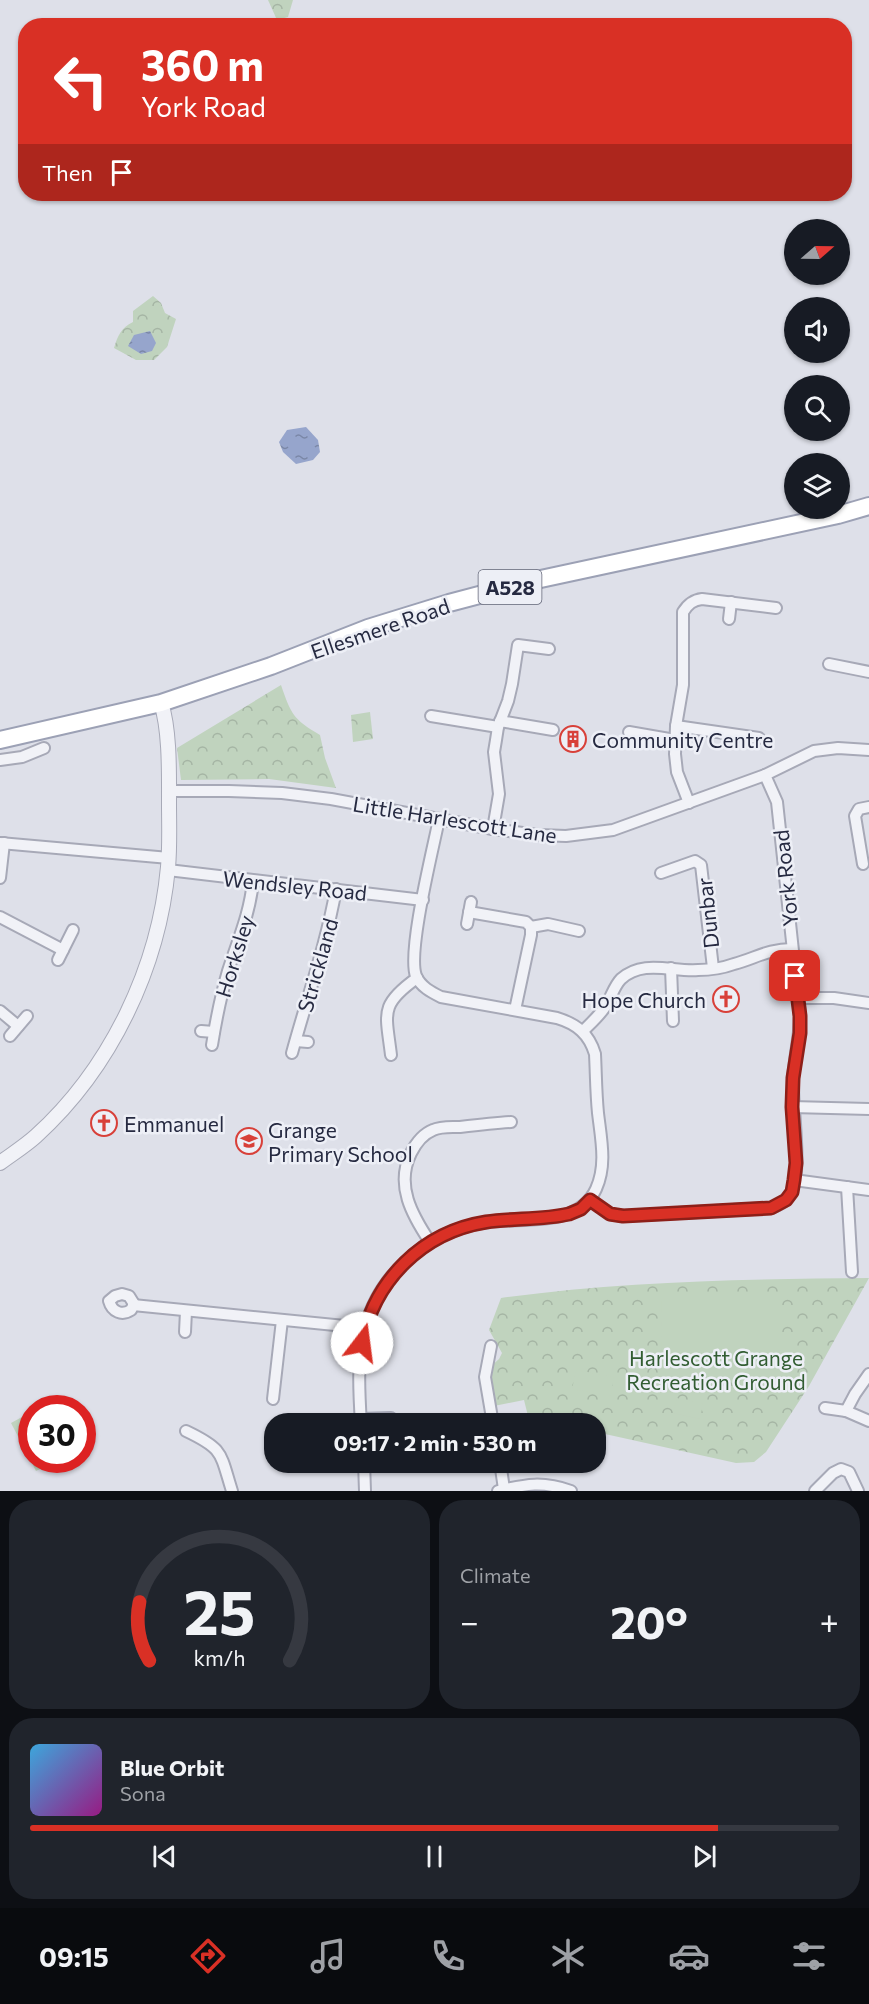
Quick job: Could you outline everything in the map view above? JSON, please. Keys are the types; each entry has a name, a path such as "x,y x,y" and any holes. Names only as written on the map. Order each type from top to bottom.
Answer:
{"main road":[{"name":"Ellesmere Road","path":"0,740 161,703 271,666 368,628 449,603 536,580 869,506"}],"street":[{"path":"689,803 677,772 675,740 683,685 683,612 694,600 717,600 776,608"},
{"path":"729,619 731,602"},
{"path":"493,829 499,794 494,752 499,724 510,693 518,645 549,649"},
{"path":"829,664 869,672"},
{"path":"0,1163 35,1137 82,1086 114,1036 136,994 153,951 169,864 169,791 165,718 161,703"},
{"path":"431,716 553,730"},
{"path":"676,726 759,738"},
{"path":"629,732 675,740"},
{"path":"0,760 36,758 45,748"},
{"name":"Little Harlescott Lane","path":"169,791 229,790 282,793 331,799 493,829 538,835 588,835 613,830 765,775 814,751 838,748 869,750"},
{"name":"York Road","path":"765,775 777,802 798,998 800,1033 794,1067 792,1107 796,1163 794,1180"},
{"path":"864,859 855,816 859,809 869,807"},
{"path":"361,1413 359,1371 365,1328 372,1310 390,1279 412,1255 430,1242 454,1230 481,1223 569,1214 581,1209 590,1200 600,1178 602,1148 595,1054 591,1042 583,1031 570,1022 441,997 430,991 417,978 414,953 439,819"},
{"path":"0,878 2,843"},
{"name":"Wendsley Road","path":"2,843 169,864 253,881 423,900"},
{"name":"Dunbar","path":"661,873 695,861 701,865 713,968"},
{"name":"Horksley","path":"212,1045 228,970 244,929 251,903 253,881"},
{"name":"Strickland","path":"292,1053 329,930 336,889"},
{"path":"467,924 470,907 526,922 531,927 515,1010"},
{"path":"0,917 63,950"},
{"path":"531,927 548,924 579,931"},
{"path":"58,960 74,930"},
{"path":"583,1031 606,1006 620,979 635,970 650,967 696,970 713,968 737,964 777,949 792,949"},
{"path":"671,968 673,1021"},
{"path":"391,1054 387,1026 388,1006 400,991 417,978"},
{"path":"798,998 834,998 869,1003"},
{"path":"0,1011 18,1026"},
{"path":"10,1036 27,1016"},
{"path":"201,1030 214,1032"},
{"name":"Strickland","path":"296,1041 308,1042"},
{"path":"792,1107 869,1108"},
{"path":"430,1242 415,1220 407,1201 405,1182 407,1162 422,1136 433,1129 511,1122"},
{"path":"590,1200 610,1214 623,1216 771,1208 786,1200 792,1192 794,1180 869,1190"},
{"path":"847,1187 852,1272"},
{"path":"133,1305 365,1328"},
{"path":"185,1332 186,1311"},
{"path":"273,1399 282,1320"},
{"path":"491,1413 485,1377 493,1354"},
{"path":"846,1412 869,1374"},
{"path":"825,1408 846,1412 869,1421"},
{"path":"186,1431 216,1447 232,1491"},
{"path":"815,1491 833,1473 841,1469 849,1472 858,1491"},
{"path":"364,1473 365,1491"},
{"path":"500,1473 501,1490 536,1483 549,1484 571,1491"}],"green space":[{"path":"268,0 293,0 288,17 276,18"},
{"path":"153,296 161,303 165,313 176,319 167,347 154,360 136,360 114,348 120,332 133,322 133,311"},
{"path":"281,685 294,715 304,725 320,735 325,758 336,788 269,779 181,780 177,748"},
{"path":"370,712 373,739 353,742 351,715"},
{"name":"Harlescott Grange Recreation Ground","path":"869,1278 809,1386 766,1452 754,1462 736,1463 606,1434 606,1413 527,1413 524,1400 494,1406 488,1369 502,1353 489,1330 501,1298 638,1284"},
{"path":"661,1299 780,1299 780,1380 662,1380"},
{"path":"576,1370 614,1377 611,1396 572,1389"},
{"path":"677,1398 703,1404 700,1419 673,1413"},
{"path":"18,1419 18,1436 11,1423"}],"water":[{"path":"150,331 156,343 152,351 141,354 128,346 134,335"},
{"path":"306,427 318,440 320,452 313,460 296,464 283,452 279,442 287,430"}],"place":[{"name":"Community Centre","path":"573,739"},
{"name":"Hope Church","path":"726,999"},
{"name":"Emmanuel","path":"104,1123"},
{"name":"Grange Primary School","path":"249,1141"}],"route":[{"path":"362,1343 372,1310 390,1279 412,1255 430,1242 454,1230 489,1222 558,1217 581,1209 590,1200 610,1214 623,1216 771,1208 786,1200 792,1192 796,1163 792,1107 800,1016 795,976"}]}
